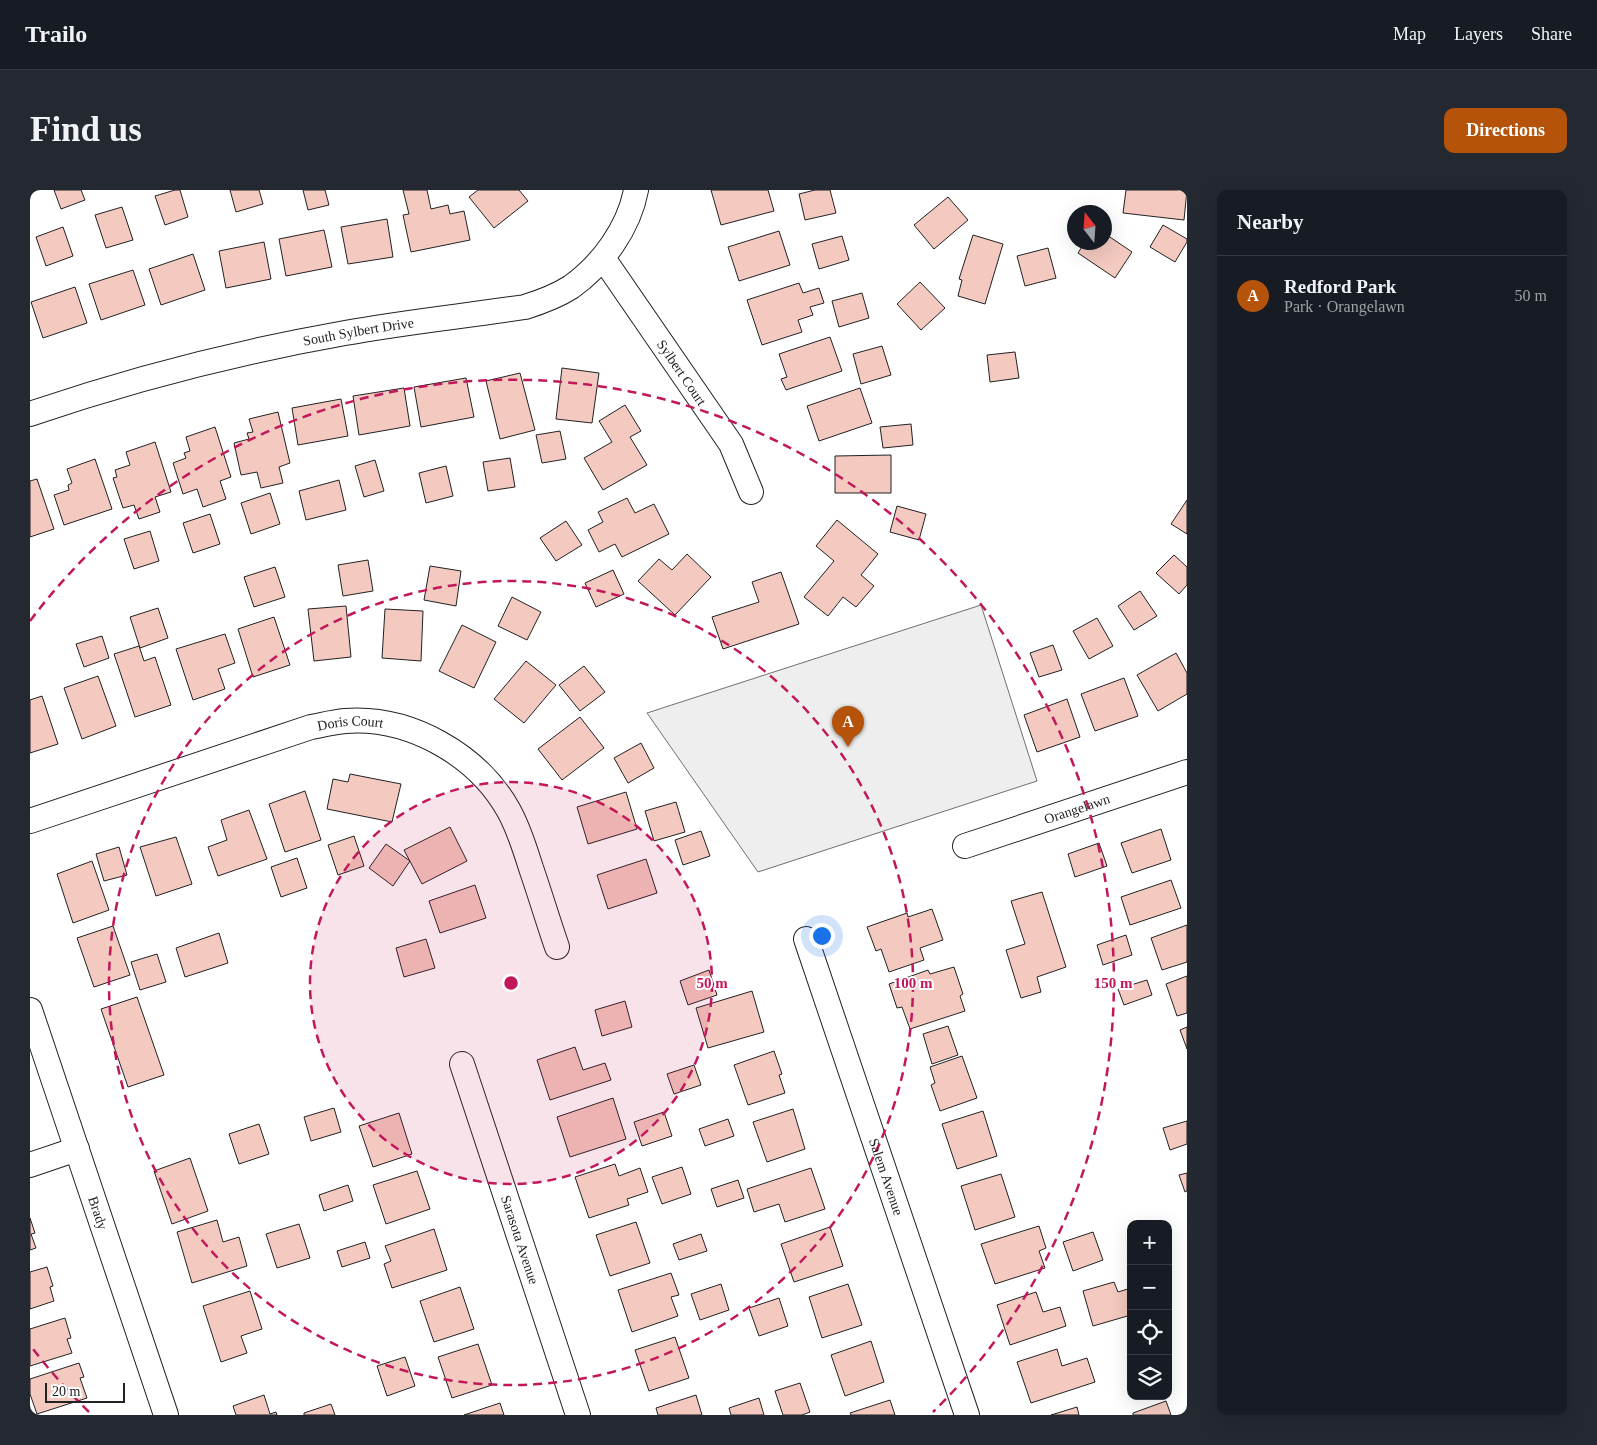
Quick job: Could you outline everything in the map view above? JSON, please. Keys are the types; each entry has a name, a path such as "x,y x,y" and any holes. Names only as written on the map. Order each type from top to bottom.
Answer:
{"street":[{"name":"South Sylbert Drive","path":"30,414 71,400 185,368 270,348 346,333 525,307 545,301 570,288 603,258 621,231 636,190"},
{"name":"Sylbert Court","path":"603,258 731,444 750,492"},
{"name":"Doris Court","path":"30,821 311,727 346,721 383,723 420,733 447,747 477,770 497,792 519,831 557,947"},
{"name":"Orangelawn","path":"965,846 1187,772"},
{"name":"Salem Avenue","path":"806,939 966,1415"},
{"name":"Brady","path":"30,1010 166,1415"},
{"name":"Sarasota Avenue","path":"462,1064 578,1415"},
{"path":"30,1165 77,1149"}],"shaded area":[{"path":"981,605 1037,781 758,872 647,713"}],"building":[{"path":"54,190 81,190 85,200 61,209"},
{"path":"180,190 188,217 165,225 155,196"},
{"path":"230,190 259,190 263,204 236,212"},
{"path":"303,190 325,190 329,205 308,210"},
{"path":"403,190 427,190 431,209 448,205 450,214 464,211 470,240 411,252 403,215 409,214"},
{"path":"478,190 519,190 528,201 494,228 469,197"},
{"path":"711,190 768,190 774,211 721,225"},
{"path":"815,190 830,190 836,213 805,220 799,194"},
{"path":"1126,190 1187,190 1184,220 1123,213"},
{"path":"948,197 968,220 934,249 914,225"},
{"path":"122,207 133,240 106,248 95,215"},
{"path":"387,219 393,257 348,264 341,227"},
{"path":"1163,225 1187,239 1175,262 1150,247"},
{"path":"63,227 73,256 46,266 36,237"},
{"path":"324,230 332,267 286,276 279,239"},
{"path":"779,231 790,265 739,281 728,247"},
{"path":"973,235 1003,244 985,304 958,296 962,280 959,279"},
{"path":"842,236 849,260 819,269 812,244"},
{"path":"1112,238 1132,252 1115,278 1078,253 1080,250 1112,250"},
{"path":"264,242 271,279 226,288 219,251"},
{"path":"1048,248 1056,278 1025,286 1017,256"},
{"path":"193,254 205,290 161,305 149,269"},
{"path":"133,270 145,305 101,320 89,284"},
{"path":"920,282 945,308 921,330 897,304"},
{"path":"799,283 803,293 819,288 824,303 810,307 813,315 798,320 802,332 762,345 747,300"},
{"path":"75,287 87,323 43,338 31,302"},
{"path":"862,293 869,318 839,327 832,301"},
{"path":"830,337 842,371 786,390 781,379 787,377 779,354"},
{"path":"882,346 891,375 861,384 853,354"},
{"path":"1015,352 1019,378 990,382 987,355"},
{"path":"562,368 599,373 592,423 556,419"},
{"path":"520,373 535,430 500,439 486,381"},
{"path":"466,378 474,417 421,427 414,387"},
{"path":"404,388 410,426 359,435 353,396"},
{"path":"860,388 872,423 819,441 807,406"},
{"path":"341,399 348,436 298,445 292,408"},
{"path":"625,405 641,431 630,437 647,465 603,490 584,458 612,442 599,421"},
{"path":"278,412 290,463 279,467 283,483 261,488 257,472 241,475 234,443 249,439 247,433 253,432 249,419"},
{"path":"911,424 913,445 883,448 880,427"},
{"path":"215,427 231,477 220,481 226,499 203,507 197,489 183,494 173,463 186,458 184,453 190,451 186,437"},
{"path":"560,431 566,459 542,463 536,435"},
{"path":"155,442 171,492 155,497 160,512 139,519 134,505 123,508 113,478 117,477 115,470 130,465 126,452"},
{"path":"891,455 891,493 835,493 835,456"},
{"path":"510,458 515,487 488,491 483,462"},
{"path":"95,459 112,509 64,525 54,495 69,490 68,485 72,483 67,469"},
{"path":"375,460 384,491 364,497 355,466"},
{"path":"446,466 453,496 426,503 419,473"},
{"path":"37,479 54,529 30,537 30,481"},
{"path":"339,480 346,510 306,520 299,491"},
{"path":"270,493 280,524 251,534 241,503"},
{"path":"627,498 635,513 654,504 669,534 622,557 615,544 599,552 588,530 603,522 598,512"},
{"path":"1187,500 1187,534 1171,524"},
{"path":"897,506 926,514 919,540 890,532"},
{"path":"210,514 220,544 193,553 183,523"},
{"path":"837,520 878,554 861,575 874,586 856,607 843,597 828,616 804,597 834,561 816,546"},
{"path":"566,521 582,545 556,561 540,538"},
{"path":"150,531 159,561 134,569 124,539"},
{"path":"687,554 711,577 675,615 638,581 659,559 672,570"},
{"path":"1174,555 1187,567 1187,585 1179,594 1156,573"},
{"path":"368,560 373,591 343,596 338,565"},
{"path":"430,566 461,571 456,606 424,600"},
{"path":"275,567 285,597 254,607 244,577"},
{"path":"613,570 624,594 596,607 585,583"},
{"path":"781,572 799,624 723,649 712,617 759,602 752,582"},
{"path":"1140,591 1157,616 1134,630 1118,606"},
{"path":"512,597 541,612 527,640 498,626"},
{"path":"346,606 351,657 314,661 308,609"},
{"path":"158,608 168,638 140,648 130,617"},
{"path":"385,609 423,611 421,661 382,658"},
{"path":"274,617 290,665 253,677 238,629"},
{"path":"1097,618 1113,646 1089,659 1073,631"},
{"path":"462,625 496,642 474,688 439,671"},
{"path":"225,634 235,663 218,669 225,689 193,700 176,649"},
{"path":"102,636 109,658 84,667 76,644"},
{"path":"1053,645 1062,670 1039,677 1030,653"},
{"path":"139,646 144,661 155,657 171,705 135,717 114,654"},
{"path":"1176,653 1187,673 1187,694 1158,711 1137,675"},
{"path":"526,661 556,685 524,723 494,699"},
{"path":"584,666 605,692 580,711 559,685"},
{"path":"98,676 116,726 82,739 64,688"},
{"path":"1124,678 1138,716 1095,731 1081,694"},
{"path":"42,696 58,744 30,753 30,700"},
{"path":"1067,699 1080,737 1037,752 1024,715"},
{"path":"580,717 604,748 562,780 538,749"},
{"path":"641,743 654,768 628,783 614,758"},
{"path":"350,774 401,784 392,822 327,809 333,779 348,782"},
{"path":"305,791 321,840 285,852 269,804"},
{"path":"626,792 637,829 588,844 577,807"},
{"path":"676,802 685,832 654,841 645,811"},
{"path":"249,810 267,859 218,876 208,847 227,840 221,820"},
{"path":"450,827 467,861 422,884 404,850"},
{"path":"1161,829 1171,860 1132,873 1121,843"},
{"path":"701,831 710,856 683,865 675,840"},
{"path":"354,836 364,866 338,875 328,845"},
{"path":"176,837 192,884 156,896 140,847"},
{"path":"1099,843 1107,866 1075,877 1068,854"},
{"path":"386,844 410,861 393,886 369,868"},
{"path":"119,847 127,875 104,881 96,854"},
{"path":"297,858 307,888 281,897 271,867"},
{"path":"646,859 657,893 608,909 597,875"},
{"path":"92,861 109,910 73,923 57,874"},
{"path":"1171,880 1181,908 1130,925 1121,897"},
{"path":"475,885 486,918 440,933 429,901"},
{"path":"1042,892 1066,967 1037,977 1041,992 1021,998 1006,950 1025,944 1011,901"},
{"path":"932,909 943,940 920,948 924,960 889,972 881,949 876,951 867,927 907,913 908,917"},
{"path":"1187,925 1187,962 1162,970 1151,938"},
{"path":"113,926 130,975 94,987 77,938"},
{"path":"219,933 228,963 185,977 176,948"},
{"path":"1126,935 1132,955 1103,965 1097,945"},
{"path":"426,939 435,968 404,977 396,948"},
{"path":"157,954 166,982 140,990 131,962"},
{"path":"954,967 963,994 960,996 965,1011 910,1029 902,1007 897,1008 889,984 928,970 930,974"},
{"path":"709,970 717,995 688,1005 680,981"},
{"path":"1187,976 1187,1013 1177,1016 1166,984"},
{"path":"1147,980 1152,995 1124,1005 1118,989"},
{"path":"752,991 764,1032 708,1048 696,1008"},
{"path":"137,997 164,1075 128,1087 101,1009"},
{"path":"625,1001 632,1027 602,1036 595,1010"},
{"path":"948,1026 958,1055 932,1064 923,1034"},
{"path":"1187,1027 1187,1049 1180,1030"},
{"path":"575,1047 583,1070 605,1063 611,1080 550,1100 537,1060"},
{"path":"774,1051 782,1074 779,1075 785,1093 748,1105 734,1065"},
{"path":"962,1056 977,1098 940,1111 931,1085 935,1083 930,1067"},
{"path":"694,1065 701,1085 674,1094 667,1074"},
{"path":"613,1098 626,1139 570,1157 557,1117"},
{"path":"334,1108 341,1132 311,1141 304,1117"},
{"path":"793,1109 805,1149 767,1162 753,1122"},
{"path":"983,1111 997,1156 957,1169 942,1124"},
{"path":"664,1112 672,1136 642,1146 634,1122"},
{"path":"399,1113 412,1154 373,1167 359,1126"},
{"path":"728,1119 734,1136 705,1146 699,1129"},
{"path":"1187,1121 1187,1144 1170,1150 1163,1128"},
{"path":"259,1124 269,1154 239,1164 229,1134"},
{"path":"190,1158 208,1211 172,1224 154,1171"},
{"path":"615,1164 619,1176 640,1168 648,1192 627,1199 629,1205 589,1218 575,1177"},
{"path":"682,1167 691,1194 662,1204 652,1177"},
{"path":"811,1168 825,1209 785,1222 779,1204 754,1212 747,1189"},
{"path":"417,1171 430,1209 386,1224 373,1185"},
{"path":"1187,1173 1187,1191 1185,1192 1179,1175"},
{"path":"1001,1174 1015,1217 975,1230 961,1186"},
{"path":"738,1180 744,1198 717,1207 711,1189"},
{"path":"348,1185 353,1201 324,1211 319,1195"},
{"path":"30,1218 35,1233 31,1234 36,1248 30,1250"},
{"path":"217,1220 223,1242 239,1237 247,1266 192,1283 177,1232"},
{"path":"636,1222 650,1263 610,1276 596,1235"},
{"path":"299,1224 310,1258 277,1268 266,1234"},
{"path":"1039,1226 1046,1248 1039,1251 1045,1268 995,1284 981,1244"},
{"path":"830,1227 843,1266 794,1282 781,1244"},
{"path":"434,1229 447,1270 392,1288 384,1264 391,1261 385,1246"},
{"path":"1093,1232 1103,1260 1073,1271 1063,1242"},
{"path":"701,1234 707,1251 679,1260 673,1244"},
{"path":"365,1242 370,1258 342,1267 337,1251"},
{"path":"47,1267 53,1286 50,1287 54,1301 30,1309 30,1272"},
{"path":"671,1273 679,1295 671,1297 678,1316 632,1332 618,1290"},
{"path":"1114,1282 1118,1292 1127,1289 1127,1316 1093,1326 1083,1291"},
{"path":"721,1284 729,1310 700,1320 691,1294"},
{"path":"848,1284 862,1325 822,1338 809,1297"},
{"path":"460,1287 474,1329 434,1342 420,1301"},
{"path":"250,1291 262,1329 241,1336 247,1353 221,1362 203,1306"},
{"path":"1036,1292 1043,1312 1060,1307 1066,1326 1010,1345 997,1305"},
{"path":"779,1298 788,1326 759,1336 749,1308"},
{"path":"65,1318 71,1338 67,1339 72,1353 30,1366 30,1329"},
{"path":"675,1337 689,1378 649,1391 635,1350"},
{"path":"871,1341 884,1382 845,1396 831,1355"},
{"path":"478,1344 492,1385 452,1398 438,1357"},
{"path":"1057,1349 1062,1366 1087,1358 1095,1382 1031,1403 1017,1362"},
{"path":"405,1357 415,1386 387,1396 377,1366"},
{"path":"79,1363 84,1377 80,1378 87,1398 37,1414 30,1394 30,1379"},
{"path":"800,1383 810,1412 802,1415 783,1415 775,1391"},
{"path":"264,1395 270,1414 276,1412 277,1415 236,1415 233,1406"},
{"path":"696,1395 702,1415 658,1415 656,1408"},
{"path":"759,1398 764,1415 731,1415 729,1408"},
{"path":"890,1400 895,1415 851,1415 850,1413"},
{"path":"1166,1401 1171,1415 1133,1415 1133,1413"},
{"path":"500,1403 504,1415 464,1415"},
{"path":"331,1404 335,1415 304,1415 304,1413"},
{"path":"1077,1407 1079,1415 1051,1415"}],"place":[{"name":"Redford Park","path":"848,747"}]}
